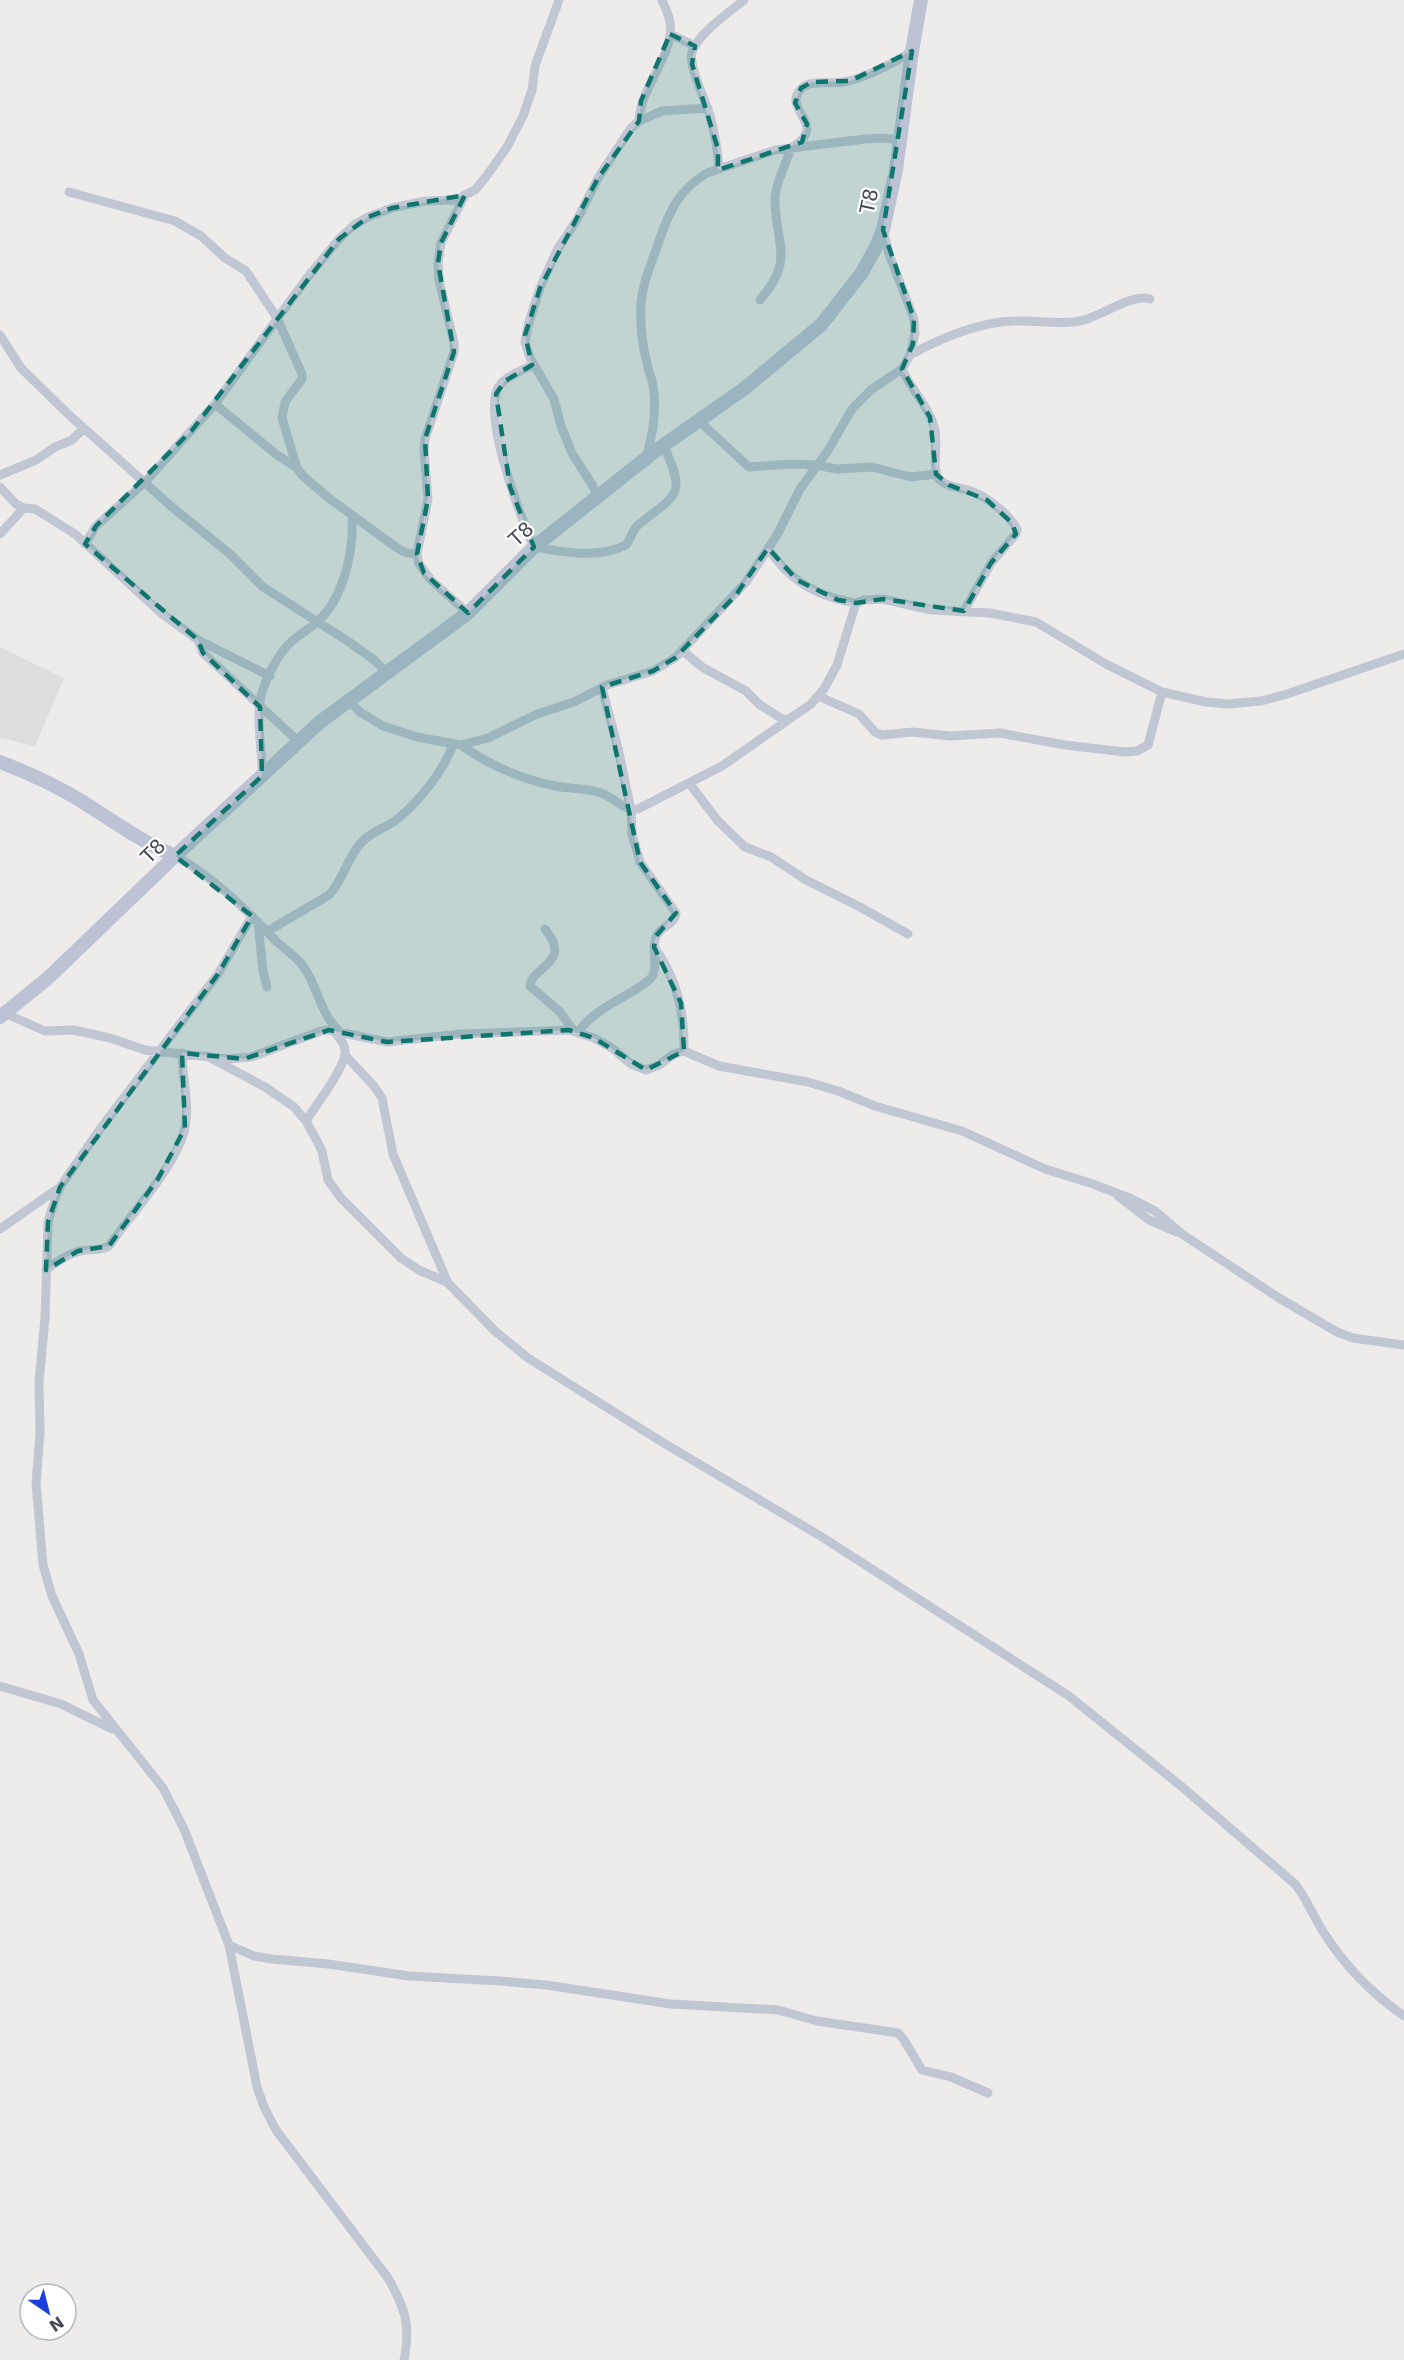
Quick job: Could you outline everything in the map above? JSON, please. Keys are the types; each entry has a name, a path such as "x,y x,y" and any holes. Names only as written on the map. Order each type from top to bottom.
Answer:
{"street":[{"path":"85,544 96,526 145,482 215,404 323,256 354,225 392,208 425,201 456,200 475,190 486,178 511,140 523,116 532,90 535,66 559,0"},
{"path":"639,122 641,101 661,60 670,34 670,21 662,0"},
{"path":"718,169 718,149 708,108 691,57 695,46 704,34 744,0"},
{"name":"T8","path":"2,1015 47,979 175,856 299,742 349,701 468,613 534,547 646,458 745,388 821,325 861,274 883,230 900,140 921,0"},
{"path":"670,34 695,46"},
{"path":"760,300 777,278 780,265 780,238 775,202 791,148 802,142 807,131 807,124 795,103 796,96 801,88 812,82 850,81 912,51"},
{"path":"598,496 572,453 561,426 554,399 528,351 525,335 540,288 557,250 578,218 597,178 630,129 662,111 708,108"},
{"path":"646,458 652,437 654,403 653,385 642,334 641,304 644,278 677,197 697,179 718,169 775,150 866,139 900,140"},
{"path":"69,192 161,216 187,227 201,236 225,258 246,271 277,318 302,374 302,378 282,410 282,418 297,468"},
{"path":"465,195 441,243 438,263 439,280 454,343 454,352 425,439 428,500 417,554 424,573 468,613"},
{"path":"268,931 335,889 345,866 361,843 376,830 397,819 435,779 457,745 488,738 537,714 652,671 683,651 736,595 777,535 815,465 827,452 861,399 902,369 910,355 915,334 914,319 889,254 883,230"},
{"path":"910,355 937,341 990,323 1016,320 1054,323 1081,321 1138,298 1150,299"},
{"path":"0,335 21,368 83,429 230,554 263,588 359,649 387,673"},
{"path":"534,364 499,386 495,402 498,432 510,487 534,547 566,553 610,552 626,545 638,525 666,505 674,494 676,473 663,446"},
{"path":"902,369 930,417 936,445 936,474 944,483 954,488 980,495 1006,516 1017,529 1016,534 991,563 964,611"},
{"path":"215,404 277,455 297,468 314,487 352,516 397,548 407,553 417,554"},
{"path":"699,421 749,467 792,464 837,469 872,467 910,477 936,474"},
{"path":"0,475 36,460 55,447 72,440 83,429"},
{"path":"0,487 10,499 24,508 38,511 75,534 161,613 198,640 270,676"},
{"path":"0,534 24,508"},
{"path":"262,776 260,707 264,686 284,649 318,622 327,611 346,568 353,538 352,516"},
{"path":"768,549 787,572 805,585 838,600 856,603 873,598 883,599 931,610 998,614 1036,622 1106,664 1162,692 1206,702 1245,704 1287,694 1404,654"},
{"path":"349,701 360,712 383,726 417,737 457,745 516,775 555,786 602,793 631,810 652,803 731,761 818,696 837,665 856,603"},
{"path":"198,640 203,653 299,742"},
{"path":"683,651 702,667 746,691 760,705 784,720 792,717"},
{"path":"576,1031 592,1016 650,979 654,967 656,936 672,922 676,913 643,868 632,834 631,810 602,688"},
{"path":"818,696 859,714 876,732 882,735 913,732 950,736 1000,733 1065,745 1125,752 1137,751 1148,745 1162,692"},
{"path":"0,762 52,784 84,802 135,837 175,856 203,873 302,965 315,986 326,1016 345,1051 382,1098 393,1154 447,1282"},
{"path":"689,783 718,821 745,847 771,857 806,880 908,934"},
{"path":"255,919 267,987"},
{"path":"255,919 218,974 99,1129 60,1187 48,1222 36,1483 43,1566 55,1605 79,1654 90,1692 100,1710 152,1772 171,1801 229,1945 257,2087 264,2107 276,2130 388,2278 406,2316 407,2334 404,2360"},
{"path":"545,929 554,943 554,951 546,967 532,978 530,986 566,1018 576,1031"},
{"path":"654,947 666,966 679,996 684,1051"},
{"path":"2,1015 45,1031 79,1031 137,1048 229,1059 244,1059 321,1031 336,1031 387,1042 460,1034 576,1031 604,1043 639,1069 652,1069 674,1054 684,1051 719,1066 808,1082 838,1091 875,1107 943,1124 984,1139 1045,1169 1132,1199 1155,1211 1182,1234 1279,1298 1336,1332 1353,1338 1404,1346"},
{"path":"306,1121 338,1071 345,1051 363,1037"},
{"path":"46,1269 78,1251 103,1249 109,1246 158,1179 176,1150 185,1128 182,1053"},
{"path":"207,1056 279,1096 294,1107 306,1121 322,1151 328,1180 337,1193 401,1258 419,1270 447,1282 506,1341 541,1367 742,1491 822,1537 1069,1696 1109,1727 1295,1884 1306,1898 1318,1925 1335,1950 1375,1993 1404,2016"},
{"path":"0,1229 60,1187"},
{"path":"0,1686 81,1712 120,1734"},
{"path":"229,1945 243,1952 272,1959 328,1964 409,1976 546,1985 672,2004 767,2009 851,2027 883,2030 902,2037 922,2070 951,2078 988,2093"}],"highlighted area":[{"path":"670,34 695,46 692,64 718,149 718,170 802,142 807,124 795,103 801,88 812,82 850,81 912,51 883,230 914,319 913,344 902,369 930,417 936,474 949,485 987,500 1012,523 1016,534 991,563 964,611 883,599 856,603 838,600 797,580 768,548 736,595 675,658 653,671 602,687 640,862 676,913 656,936 654,947 681,1003 684,1051 646,1070 594,1038 569,1030 387,1042 329,1030 244,1059 182,1053 185,1128 158,1179 109,1246 78,1251 46,1270 48,1222 60,1187 218,974 252,916 175,856 262,776 260,707 203,653 198,640 85,544 96,526 193,429 339,239 368,217 392,208 465,195 441,243 438,263 454,352 425,439 428,499 417,554 424,573 468,613 534,547 510,487 496,394 505,381 532,365 525,335 540,288 598,178 639,121 641,101"}],"shaded area":[{"path":"0,647 64,678 35,746 0,738"}]}
